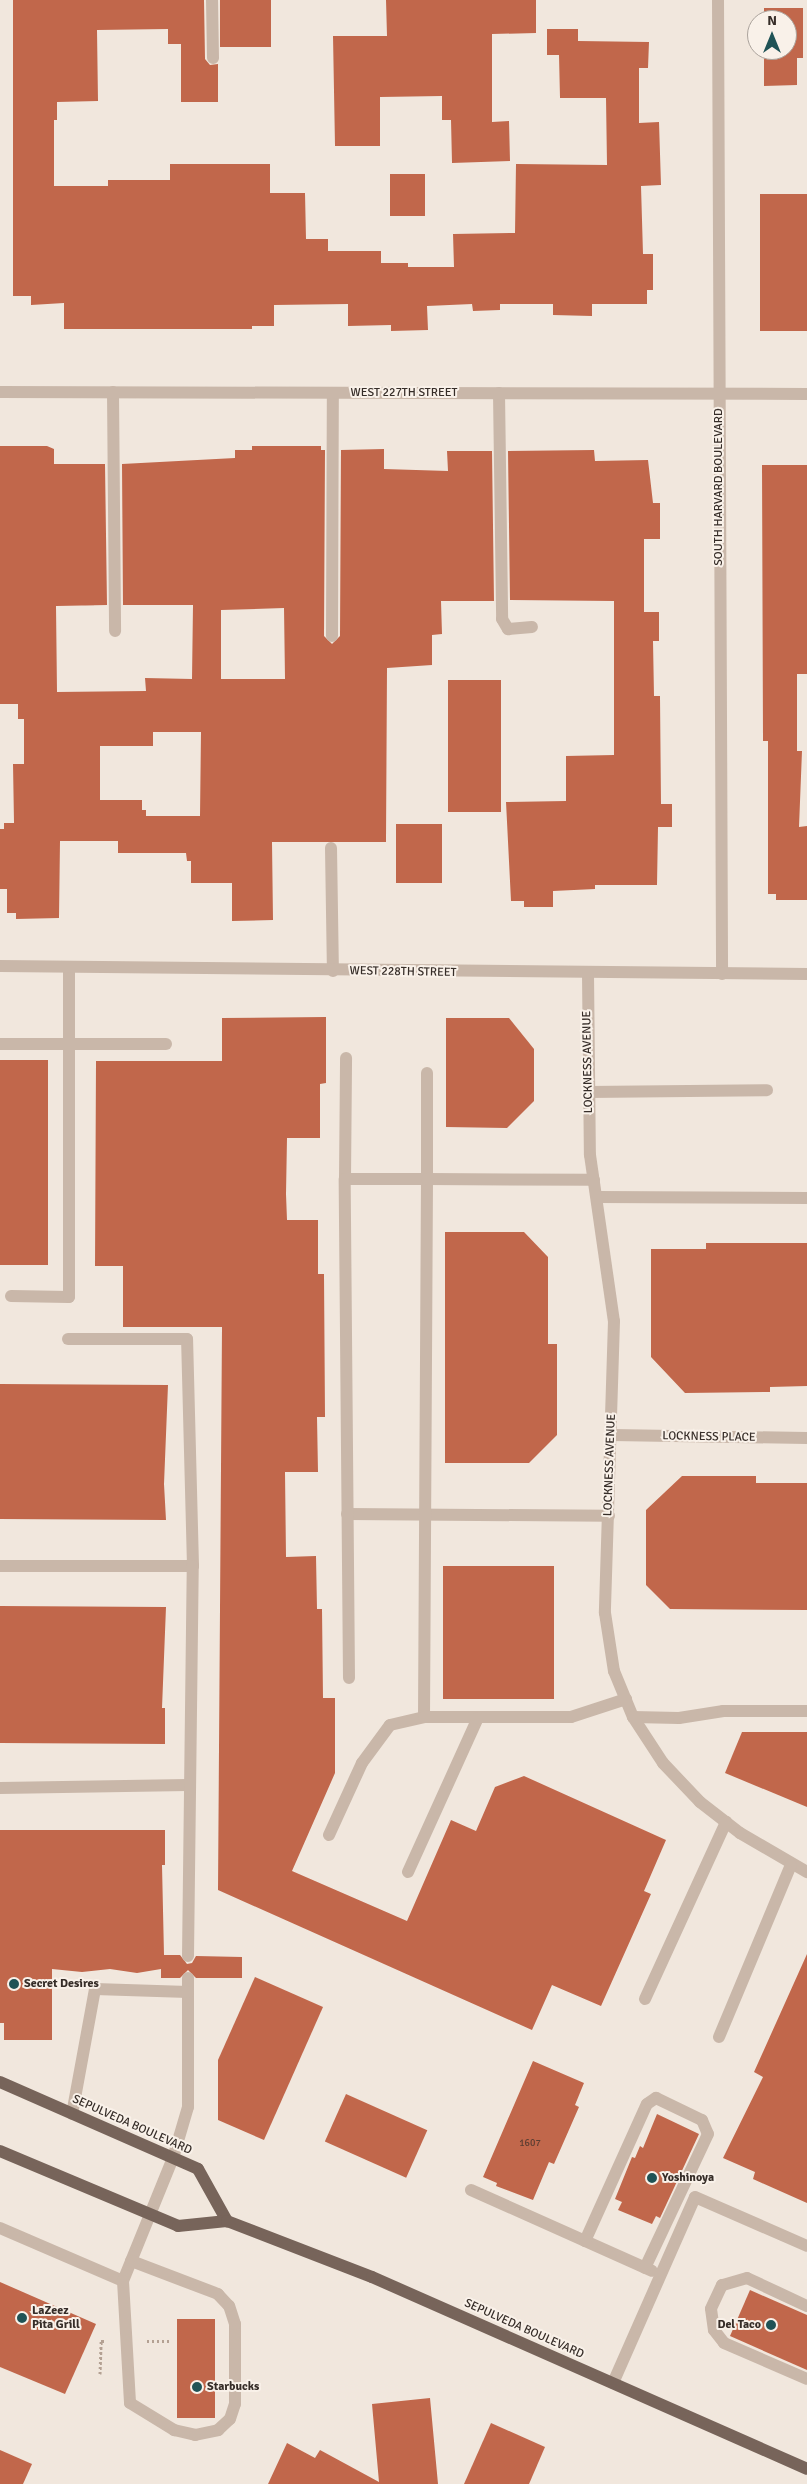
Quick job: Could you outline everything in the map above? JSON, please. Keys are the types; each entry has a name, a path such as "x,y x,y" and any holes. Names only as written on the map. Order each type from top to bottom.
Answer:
{"main road":[{"name":"SEPULVEDA BOULEVARD","path":"0,2082 198,2169 227,2222"},
{"name":"SEPULVEDA BOULEVARD","path":"0,2152 178,2226 227,2222 372,2277 807,2469"}],"street":[{"path":"212,0 213,58"},
{"name":"SOUTH HARVARD BOULEVARD","path":"718,0 722,974"},
{"name":"WEST 227TH STREET","path":"0,392 807,394"},
{"path":"113,392 115,631"},
{"path":"332,636 333,393"},
{"path":"499,393 502,620 508,629 532,627"},
{"path":"331,848 333,971"},
{"name":"WEST 228TH STREET","path":"0,966 588,974 807,974"},
{"path":"11,1296 69,1297 69,967"},
{"name":"LOCKNESS AVENUE","path":"588,974 588,1092 594,1180 614,1321 612,1435 605,1613 614,1671 633,1717 663,1763 700,1802 726,1822 791,1865 807,1872"},
{"path":"0,1044 166,1044"},
{"path":"346,1058 345,1179 349,1678"},
{"path":"424,1717 427,1073"},
{"path":"588,1092 767,1090"},
{"path":"345,1179 594,1180"},
{"path":"597,1197 807,1198"},
{"path":"68,1340 187,1340 193,1566 188,1785 188,1956"},
{"name":"LOCKNESS PLACE","path":"612,1435 807,1438"},
{"path":"347,1514 609,1516"},
{"path":"0,1566 193,1566"},
{"path":"329,1835 362,1763 390,1724 424,1717 571,1717 626,1699"},
{"path":"633,1717 679,1718 723,1711 807,1711"},
{"path":"408,1872 478,1718"},
{"path":"0,1788 188,1785"},
{"path":"645,1999 726,1822"},
{"path":"719,2037 791,1865"},
{"path":"131,2261 218,2294 229,2306 235,2324 235,2404 230,2419 218,2430 195,2435 174,2430 130,2403 123,2281 131,2261 150,2214 173,2158 188,2107 188,1978"},
{"path":"72,2114 95,1989 188,1992"},
{"path":"585,2241 647,2104 656,2098 702,2120 708,2134 645,2268"},
{"path":"471,2190 661,2275"},
{"path":"613,2383 695,2197 807,2246"},
{"path":"0,2228 123,2281"},
{"path":"807,2306 747,2278 722,2285 711,2309 714,2330 724,2343 807,2379"}],"building":[{"path":"13,0 204,0 205,59 210,65 218,64 218,102 181,102 181,44 168,44 168,29 97,30 98,101 57,102 57,120 54,120 54,186 108,186 108,180 170,180 170,164 270,164 270,193 305,193 306,239 328,239 328,251 381,251 381,263 408,263 408,267 454,267 453,234 515,233 516,164 607,165 606,98 560,98 559,55 547,55 547,29 578,29 578,41 649,42 648,68 639,68 639,123 659,122 661,185 641,186 643,254 653,254 653,290 647,290 647,304 592,304 592,316 553,315 553,304 500,304 500,310 473,311 472,304 427,306 428,330 391,331 391,325 348,326 348,304 274,305 274,326 252,326 252,329 64,329 64,303 31,305 31,296 13,296"},
{"path":"220,0 271,0 271,47 220,47"},
{"path":"386,0 536,0 536,33 492,34 492,122 509,121 510,161 452,163 451,120 442,120 442,96 380,97 380,146 335,146 333,36 387,36"},
{"path":"764,8 803,8 803,58 797,58 797,10 764,10"},
{"path":"764,60 797,60 797,85 764,86"},
{"path":"390,174 425,174 425,216 390,216"},
{"path":"760,194 807,194 807,331 760,331"},
{"path":"0,446 47,446 54,449 54,464 105,464 107,605 56,606 57,692 146,691 145,678 192,679 193,605 123,605 122,464 235,458 235,450 252,450 252,446 321,446 321,450 325,450 324,636 332,644 340,636 341,450 384,449 384,469 448,471 447,451 492,451 494,601 441,601 442,634 432,635 432,665 387,668 386,842 272,842 273,920 232,921 232,883 191,883 191,861 187,861 186,853 118,853 118,841 60,841 59,918 16,919 16,913 7,913 7,889 0,889 0,829 4,829 4,823 14,823 13,764 24,764 24,719 18,719 18,704 0,704","holes":["284,608 285,679 221,679 221,610","153,732 201,732 200,816 146,816 146,810 142,810 142,800 100,800 100,746 153,746"]},
{"path":"594,450 595,461 648,460 653,503 660,503 660,539 644,539 644,612 659,612 659,641 653,641 654,696 660,696 661,804 672,804 672,827 658,827 657,885 595,885 595,889 553,891 553,907 524,907 524,901 511,901 506,802 566,801 566,756 614,755 614,601 510,600 508,451"},
{"path":"762,465 807,465 807,674 797,674 797,751 802,751 799,827 807,826 807,900 776,900 776,894 768,894 768,741 763,741"},
{"path":"448,680 501,680 501,812 448,812"},
{"path":"396,824 442,824 442,883 396,883"},
{"path":"326,1017 326,1083 320,1084 320,1138 287,1138 287,1220 318,1220 318,1274 324,1274 325,1417 317,1417 318,1472 285,1472 286,1557 316,1556 317,1609 322,1609 323,1698 335,1698 335,1773 292,1871 407,1921 451,1820 476,1831 495,1787 524,1776 666,1840 644,1891 651,1894 601,2006 552,1985 532,2030 218,1890 222,1327 123,1327 123,1266 95,1266 96,1061 222,1061 222,1018"},
{"path":"446,1018 509,1018 534,1049 534,1101 507,1128 446,1127"},
{"path":"0,1060 48,1060 48,1265 0,1265"},
{"path":"445,1232 524,1232 548,1257 548,1344 557,1344 557,1435 529,1463 445,1463"},
{"path":"706,1243 807,1243 807,1386 770,1387 770,1392 685,1393 651,1357 651,1249 706,1249"},
{"path":"0,1384 168,1385 164,1484 166,1520 0,1519"},
{"path":"682,1476 756,1476 756,1483 807,1483 807,1610 670,1609 646,1585 646,1510"},
{"path":"443,1566 554,1566 554,1699 443,1699"},
{"path":"0,1606 166,1607 162,1708 165,1708 165,1744 0,1743"},
{"path":"742,1732 807,1732 807,1807 725,1773"},
{"path":"0,1830 165,1830 165,1865 162,1865 164,1955 180,1955 187,1964 192,1963 196,1956 242,1957 242,1978 196,1978 188,1970 180,1978 161,1978 161,1969 137,1973 110,1969 82,1972 52,1969 52,2040 4,2040 4,2023 0,2023"},
{"path":"807,1954 807,2203 753,2179 755,2172 723,2158 763,2077 754,2072"},
{"path":"255,1977 323,2007 264,2140 218,2120 218,2060"},
{"path":"533,2061 584,2083 575,2105 579,2107 554,2164 549,2162 533,2200 496,2186 497,2183 483,2177"},
{"path":"346,2094 427,2130 406,2178 325,2142"},
{"name":"Yoshinoya","path":"657,2114 699,2134 660,2218 656,2216 652,2224 618,2210 622,2202 615,2199 632,2157 635,2158 640,2146 643,2148"},
{"path":"0,2282 96,2324 65,2394 0,2367"},
{"name":"Del Taco","path":"750,2290 807,2315 807,2370 730,2336"},
{"name":"Starbucks","path":"177,2319 215,2319 215,2418 177,2418"},
{"path":"430,2398 438,2484 268,2484 287,2443 315,2458 320,2450 379,2482 372,2404"},
{"path":"491,2423 545,2447 529,2484 464,2484"},
{"path":"0,2450 32,2464 23,2484 0,2484"}],"place":[{"name":"Secret Desires","path":"14,1984"},
{"name":"Yoshinoya","path":"652,2178"},
{"name":"LaZeez Pita Grill","path":"22,2318"},
{"name":"Del Taco","path":"771,2325"},
{"name":"Starbucks","path":"197,2387"}]}
